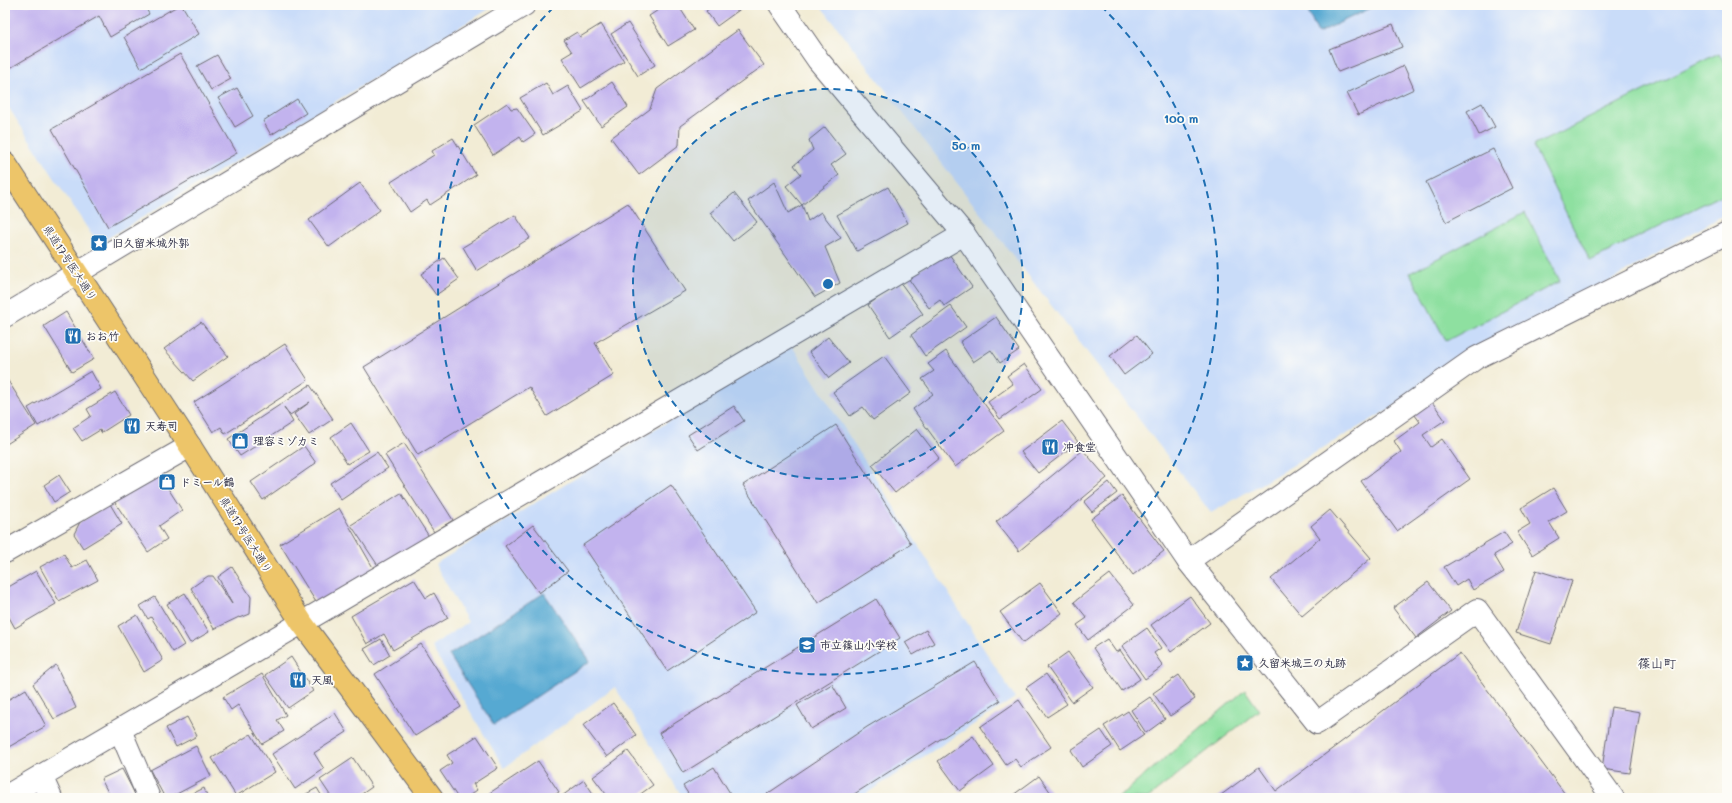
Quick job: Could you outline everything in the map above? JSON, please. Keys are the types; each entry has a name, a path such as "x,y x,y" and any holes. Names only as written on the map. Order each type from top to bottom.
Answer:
{"main road":[{"name":"県道17号医大通り","path":"5,163 190,446 302,623 432,798"}],"street":[{"path":"5,316 524,5"},
{"path":"780,5 818,60 964,234 1188,561 1317,723 1477,610 1613,798"},
{"path":"5,797 964,234"},
{"path":"1188,561 1476,358 1727,234"},
{"path":"5,552 190,446"},
{"path":"120,730 149,798"},
{"path":"41,776 51,798"}],"shaded area":[{"path":"5,5 496,5 103,241 91,234 5,102"},
{"path":"820,5 1727,5 1727,213 1211,513"},
{"path":"792,346 1015,698 859,798 683,798 615,687 504,768 431,646 468,622 435,564"}],"green space":[{"path":"1719,53 1727,68 1727,192 1590,261 1533,146"},
{"path":"1525,212 1560,281 1446,341 1410,273"},
{"path":"1245,690 1259,710 1148,798 1118,798"}],"water":[{"path":"1305,5 1377,5 1318,33"},
{"path":"544,593 590,661 494,725 449,655"}],"building":[{"path":"5,5 144,5 149,14 110,37 99,16 5,71"},
{"path":"179,5 182,5 199,34 141,68 124,37"},
{"path":"666,5 678,5 694,30 668,46 649,16"},
{"path":"714,5 746,5 717,26 706,11"},
{"path":"628,23 655,65 638,76 611,34"},
{"path":"601,24 624,61 581,88 562,58 572,52 564,40 577,32 580,37"},
{"path":"1393,24 1402,47 1338,72 1329,49"},
{"path":"738,30 764,65 680,126 679,145 639,175 611,138 650,109 657,89"},
{"path":"180,54 237,153 108,227 52,129"},
{"path":"217,55 231,79 211,90 197,66"},
{"path":"1404,66 1414,89 1358,115 1347,93"},
{"path":"612,82 628,107 601,126 584,101"},
{"path":"546,83 553,95 568,86 583,111 543,135 520,98"},
{"path":"237,88 253,116 235,127 218,98"},
{"path":"297,99 306,113 271,135 263,121"},
{"path":"507,103 511,109 517,108 535,134 523,142 520,137 493,155 474,125"},
{"path":"1482,103 1495,127 1479,135 1467,111"},
{"path":"825,127 846,154 831,165 839,175 802,205 786,186 801,174 794,165 813,150 809,140"},
{"path":"453,138 476,175 430,205 427,200 410,212 391,182 434,155 432,151"},
{"path":"1493,149 1512,188 1446,222 1426,182"},
{"path":"774,182 788,213 802,205 808,221 821,212 841,238 825,247 840,283 815,297 748,201"},
{"path":"360,183 380,210 329,247 309,220"},
{"path":"888,187 908,223 857,251 837,215"},
{"path":"734,193 757,222 733,241 710,213"},
{"path":"628,203 685,291 595,343 614,375 547,416 529,387 418,455 364,367"},
{"path":"515,215 530,238 477,271 463,247"},
{"path":"947,251 972,287 944,306 940,300 929,308 908,278"},
{"path":"444,258 459,279 436,295 421,274"},
{"path":"900,282 923,314 890,337 868,305"},
{"path":"951,306 966,327 925,356 911,335"},
{"path":"66,312 94,359 72,372 44,326"},
{"path":"996,317 1019,350 1000,363 991,350 973,362 960,342"},
{"path":"201,322 228,356 193,381 164,349"},
{"path":"1137,335 1152,354 1124,375 1110,356"},
{"path":"828,337 849,363 829,378 809,352"},
{"path":"285,344 308,380 225,434 221,427 213,432 194,402"},
{"path":"946,351 1004,431 955,467 913,409 933,394 922,379 934,371 928,364"},
{"path":"884,356 911,393 873,420 863,407 850,416 833,392"},
{"path":"1024,364 1042,389 1000,419 988,402 1013,384 1007,376"},
{"path":"91,371 101,389 38,426 28,408"},
{"path":"5,376 36,425 5,445"},
{"path":"310,385 333,419 309,435 294,414 310,402 290,415 284,407 293,422 240,456 228,439"},
{"path":"115,392 129,415 101,433 100,430 82,441 73,428 91,416 87,409"},
{"path":"1430,399 1445,420 1423,435 1431,447 1442,439 1470,479 1397,531 1361,481 1401,452 1394,441 1420,422 1412,411"},
{"path":"734,406 744,421 698,450 688,435"},
{"name":"冲食堂","path":"1062,421 1078,442 1038,473 1021,452"},
{"path":"351,423 369,451 347,464 331,437"},
{"path":"836,425 911,544 818,603 743,485"},
{"path":"917,429 939,458 895,493 872,465"},
{"path":"404,443 453,520 434,532 385,455"},
{"path":"304,446 316,463 263,500 251,482"},
{"path":"1083,450 1107,478 1019,551 996,522"},
{"path":"377,452 388,468 341,500 330,483"},
{"path":"158,473 182,510 159,526 167,539 148,552 114,501"},
{"path":"59,475 70,492 54,502 44,485"},
{"path":"1109,482 1117,493 1092,512 1084,502"},
{"path":"671,485 756,612 667,671 583,545"},
{"path":"1553,488 1567,511 1549,522 1559,538 1532,555 1517,532 1530,524 1521,508"},
{"path":"401,493 430,538 381,570 351,525"},
{"path":"1122,496 1164,551 1133,575 1091,519"},
{"path":"110,504 122,524 83,548 74,534 80,522"},
{"path":"339,508 375,571 319,607 280,544"},
{"path":"1330,510 1371,558 1302,616 1271,579 1320,538 1311,526"},
{"path":"533,525 568,571 539,593 505,546"},
{"path":"1504,532 1512,544 1494,555 1504,572 1473,590 1467,579 1456,586 1444,567"},
{"path":"64,554 72,568 87,560 98,580 59,601 40,567"},
{"path":"232,567 251,597 250,614 240,618 239,617 214,629 191,588 208,576 213,576 232,604 218,577"},
{"path":"1536,570 1572,581 1551,644 1516,633"},
{"path":"36,571 56,604 15,628 5,610 5,589"},
{"path":"1110,574 1134,605 1088,640 1077,625 1087,618 1074,602"},
{"path":"414,579 426,598 434,593 448,618 393,650 384,634 367,644 351,616"},
{"path":"1428,582 1451,611 1416,638 1393,608"},
{"path":"1040,583 1062,613 1023,643 1000,612"},
{"path":"185,593 209,632 190,643 167,604"},
{"path":"1190,596 1210,623 1171,652 1151,625"},
{"path":"155,597 184,645 173,652 151,617 148,619 140,606"},
{"path":"876,599 900,638 683,773 659,733"},
{"path":"137,615 163,660 144,672 118,626"},
{"path":"1147,628 1161,648 1154,653 1163,666 1145,679 1122,646"},
{"path":"926,630 934,643 913,655 905,642"},
{"path":"381,639 390,655 374,665 364,649"},
{"path":"1107,639 1116,652 1120,650 1140,679 1122,691 1093,648"},
{"path":"421,644 461,707 415,736 375,674"},
{"path":"1068,652 1093,687 1072,702 1047,667"},
{"path":"1460,653 1568,798 1217,798 1259,767 1276,791"},
{"path":"291,657 313,691 288,708 265,675"},
{"path":"975,662 1000,701 848,798 761,798 867,727"},
{"path":"56,665 76,708 54,719 33,684"},
{"path":"262,674 286,715 277,720 284,731 262,744 238,705 231,710 223,697"},
{"path":"1046,674 1067,704 1047,717 1026,688"},
{"path":"1179,675 1195,699 1170,716 1153,693"},
{"path":"832,684 846,708 811,729 797,705"},
{"path":"26,689 46,726 5,749 5,699 6,701"},
{"path":"1150,697 1165,719 1146,733 1131,710"},
{"path":"1019,700 1051,747 1021,767 1015,759 1006,765 980,727"},
{"path":"613,703 636,735 607,757 583,725"},
{"path":"1611,707 1640,712 1630,773 1602,769"},
{"path":"1128,711 1144,735 1120,751 1104,726"},
{"path":"335,713 347,732 314,753 324,769 295,789 272,754"},
{"path":"187,717 197,736 176,747 166,728"},
{"path":"1101,730 1112,746 1082,767 1071,750"},
{"path":"251,734 275,772 236,796 212,758"},
{"path":"477,736 498,768 473,784 477,790 466,798 458,798 440,771 452,763 447,755"},
{"path":"973,736 994,766 960,791 938,761"},
{"path":"196,746 211,776 169,798 165,798 150,770"},
{"path":"628,751 653,785 635,798 609,798 593,777"},
{"path":"353,758 372,787 356,798 332,798 320,780"},
{"path":"538,761 559,792 550,798 482,798"},
{"path":"714,767 733,798 691,798 683,786"},
{"path":"122,769 137,798 111,798 101,779"},
{"path":"1039,776 1051,793 1046,798 1009,798"},
{"path":"584,780 596,798 563,798 562,796"},
{"path":"204,788 208,798 184,798"},
{"path":"317,788 323,798 299,798"}],"place":[{"name":"旧久留米城外郭","path":"99,243"},
{"name":"おお竹","path":"73,336"},
{"name":"天寿司","path":"132,426"},
{"name":"理容ミゾカミ","path":"240,441"},
{"name":"冲食堂","path":"1050,447"},
{"name":"ドミール鶴","path":"167,482"},
{"name":"市立篠山小学校","path":"807,645"},
{"name":"久留米城三の丸跡","path":"1245,663"},
{"name":"天風","path":"298,680"}],"district":[{"name":"篠山町","path":"1657,663"}]}
